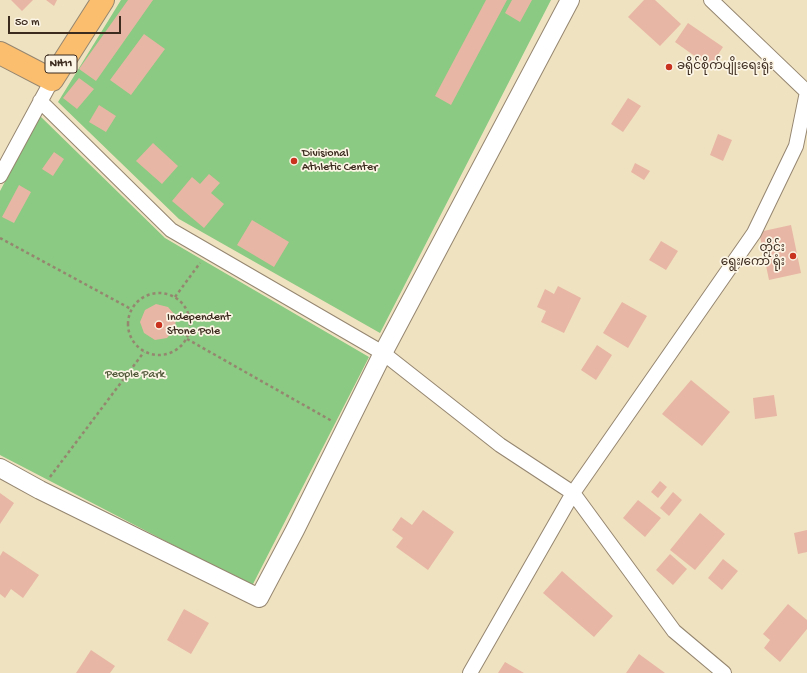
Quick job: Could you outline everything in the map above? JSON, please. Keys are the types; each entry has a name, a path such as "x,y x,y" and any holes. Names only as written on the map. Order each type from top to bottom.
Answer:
{"highway":[{"name":"NH11","path":"0,53 52,80 103,0"}],"street":[{"path":"0,468 40,490 259,598 296,530 383,353 570,0"},
{"path":"470,673 573,493 754,233 796,146 807,92 711,0"},
{"path":"0,176 52,80"},
{"path":"40,101 171,230 383,353 500,445 573,493 674,631 724,673"}],"path":[{"path":"0,238 131,309"},
{"path":"176,297 208,252"},
{"path":"162,292 176,297 184,303 189,314 191,327 187,339 179,348 168,354 156,356 144,352 134,344 128,333 127,321 131,309 139,299 150,293 162,292"},
{"path":"187,339 346,429"},
{"path":"40,490 144,352"}],"green space":[{"name":"Divisional Athletic Center","path":"121,0 551,0 380,333 179,219 58,102"},
{"name":"People Park","path":"40,116 165,238 369,357 252,586 0,455 0,191"}],"building":[{"path":"11,0 33,0 22,11"},
{"path":"46,0 57,0 54,6"},
{"path":"128,0 153,0 96,81 79,69"},
{"path":"486,0 507,0 451,105 435,96"},
{"path":"512,0 532,0 520,22 505,13"},
{"path":"644,0 655,0 681,24 660,46 628,17"},
{"path":"688,23 723,47 710,67 675,42"},
{"path":"144,34 165,49 131,95 110,80"},
{"path":"79,78 94,89 77,109 63,98"},
{"path":"628,98 641,106 623,132 611,124"},
{"path":"99,105 116,116 106,132 89,122"},
{"path":"718,134 732,140 723,161 710,155"},
{"path":"153,143 178,166 162,184 136,161"},
{"path":"54,152 64,159 53,176 42,169"},
{"path":"635,163 650,171 644,180 631,172"},
{"path":"209,174 220,183 211,193 224,204 204,228 172,201 192,177 200,184"},
{"path":"19,185 31,192 14,223 2,217"},
{"path":"252,220 289,242 274,267 237,245"},
{"path":"791,225 801,273 769,280 759,232"},
{"path":"661,241 678,251 666,270 649,260"},
{"path":"558,286 581,298 564,333 541,322 546,311 537,307 545,289 554,294"},
{"path":"622,302 647,316 628,348 603,333"},
{"name":"Independent Stone Pole","path":"156,304 168,307 176,316 175,329 167,338 155,340 144,333 140,322 145,310"},
{"path":"597,345 612,355 596,380 581,370"},
{"path":"691,380 730,412 702,446 662,414"},
{"path":"774,395 777,416 755,419 753,398"},
{"path":"660,481 667,487 658,498 651,492"},
{"path":"673,492 682,500 669,516 660,508"},
{"path":"0,493 14,503 0,524"},
{"path":"638,500 661,518 645,537 623,518"},
{"path":"423,510 454,532 428,570 396,547 403,538 392,530 401,517 412,525"},
{"path":"700,513 725,534 695,570 670,550"},
{"path":"807,530 807,552 798,554 794,533"},
{"path":"3,551 39,575 23,598 11,589 5,598 0,594 0,556"},
{"path":"670,554 687,569 673,585 656,570"},
{"path":"723,559 738,571 722,590 708,578"},
{"path":"562,571 613,616 594,637 543,593"},
{"path":"788,604 807,620 807,629 780,662 764,648 770,640 763,634"},
{"path":"184,609 209,623 191,654 167,640"},
{"path":"91,650 115,666 110,673 76,673"},
{"path":"639,654 665,673 626,673"},
{"path":"505,662 524,673 498,673"}],"place":[{"name":"ခရိုင်စိုက်ပျိုးရေးရုံး","path":"669,67"},
{"name":"Divisional Athletic Center","path":"294,161"},
{"name":"တိုင်း ရွေး/ကော် ရုံး","path":"793,256"},
{"name":"Independent Stone Pole","path":"159,325"}]}
